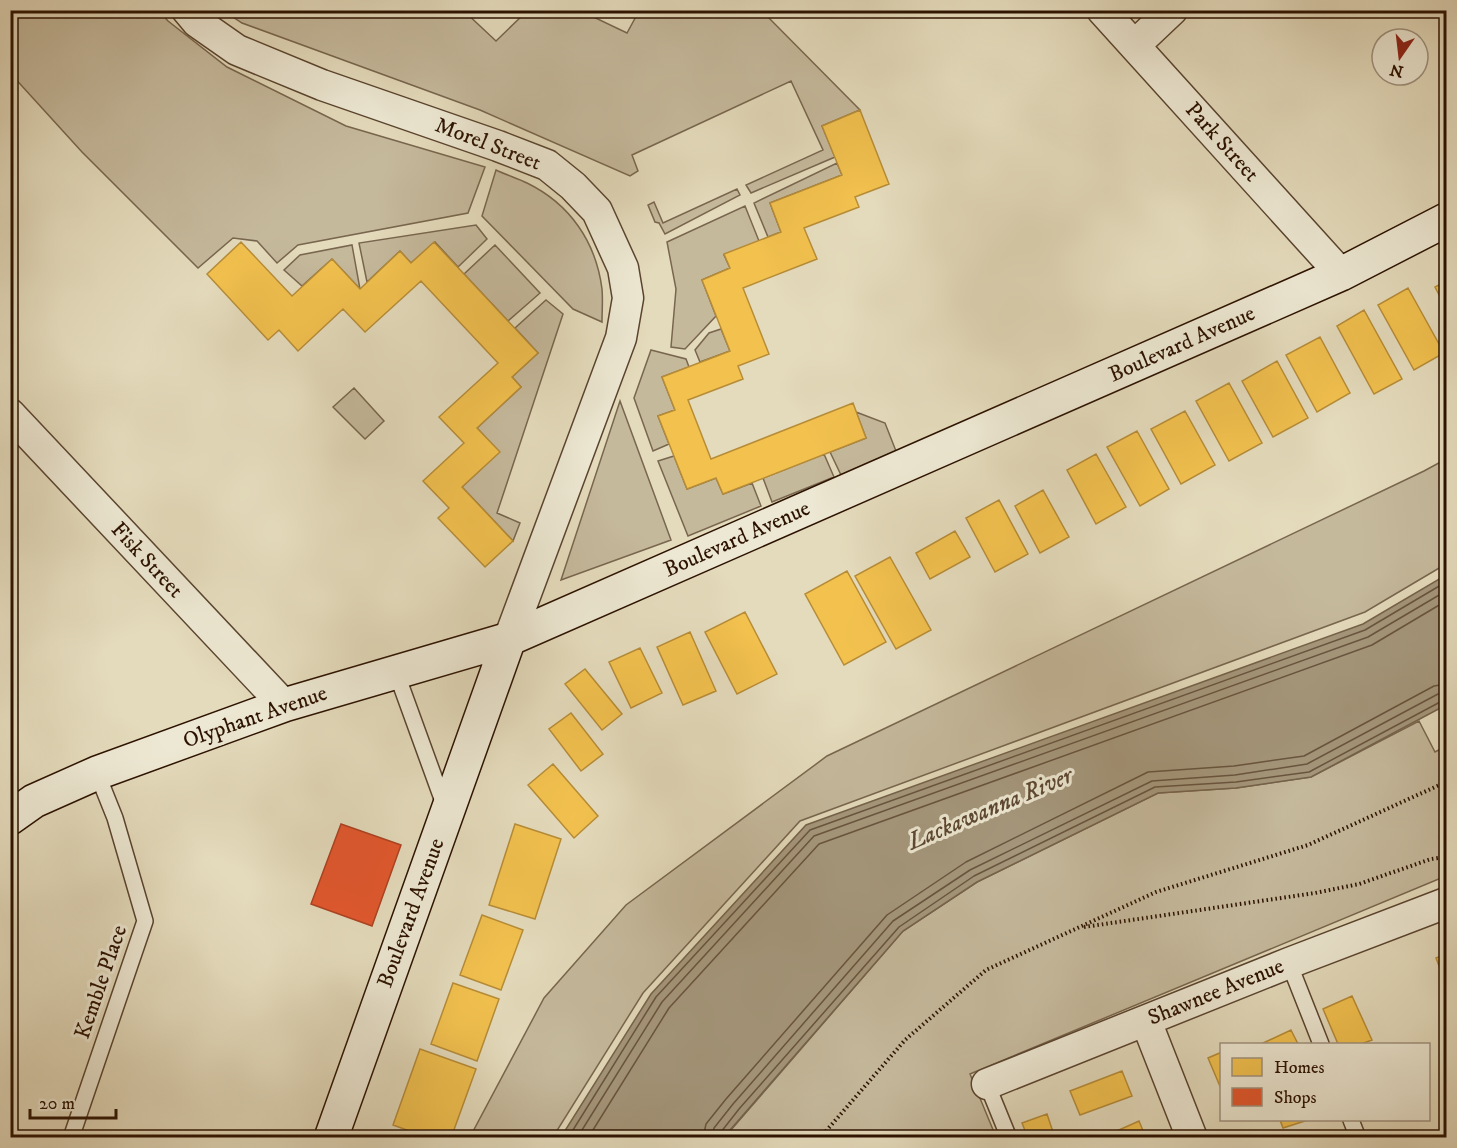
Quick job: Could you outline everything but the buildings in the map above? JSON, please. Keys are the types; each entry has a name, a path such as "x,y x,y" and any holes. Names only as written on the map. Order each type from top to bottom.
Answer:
{"street":[{"name":"Morel Street","path":"187,10 197,22 237,50 322,85 547,165 573,186 597,211 623,268 628,298 621,338 509,639"},
{"name":"Park Street","path":"1102,10 1341,274"},
{"path":"1136,45 1172,10"},
{"name":"Boulevard Avenue","path":"331,1137 509,639 1341,274 1446,220"},
{"name":"Fisk Street","path":"10,414 284,705"},
{"name":"Olyphant Avenue","path":"10,818 34,801 97,773 284,705 509,639"},
{"name":"Shawnee Avenue","path":"987,1084 1446,903"},
{"path":"1146,1021 1192,1137"}],"lane":[{"path":"396,672 447,813"},
{"name":"Kemble Place","path":"71,1137 145,921 115,818 97,773"},
{"path":"1289,963 1321,1043"},
{"path":"987,1084 1009,1137"},
{"path":"1352,1121 1358,1137"}],"path":[{"path":"820,1137 905,1040 986,970 1156,891 1308,845 1446,782"},
{"path":"1078,928 1359,884 1431,859 1446,857"}],"shaded area":[{"path":"11,10 159,11 168,21 227,67 346,126 485,167 468,213 298,245 277,263 257,241 233,238 198,268 82,152 11,74"},
{"path":"224,11 464,11 496,41 527,11 581,11 627,33 639,11 762,11 860,110 822,126 835,157 751,193 746,185 823,150 791,81 632,155 638,171 630,176 480,110 242,23"},
{"path":"837,163 842,175 770,203 781,232 768,237 754,203"},
{"path":"496,170 542,192 568,213 578,226 587,240 599,272 602,322 573,309 482,216"},
{"path":"737,189 740,195 665,234 659,223 655,222 648,205 654,202 663,223"},
{"path":"745,206 759,241 724,255 730,268 702,280 716,316 685,349 671,347 676,289 667,242"},
{"path":"476,225 487,239 458,267 435,242 411,263 400,251 367,282 359,243"},
{"path":"352,245 360,289 332,259 302,286 284,270 300,255"},
{"path":"495,245 540,293 508,321 464,274"},
{"path":"546,300 563,314 497,513 520,523 513,541 462,487 499,452 477,428 521,387 512,377 538,353 515,328"},
{"path":"721,329 730,351 700,362 695,350 709,333"},
{"path":"651,350 686,359 689,367 662,377 675,410 658,416 669,444 653,451 634,398"},
{"path":"354,388 384,421 365,439 333,407"},
{"path":"620,401 671,540 561,580"},
{"path":"856,412 885,423 896,451 841,475 830,452 866,438"},
{"path":"824,454 834,477 772,502 763,478"},
{"path":"674,456 687,489 716,478 723,494 752,483 761,506 688,536 658,461"},
{"path":"1446,459 1446,564 1365,612 800,821 643,993 553,1137 470,1137 544,998 626,905 827,756"},
{"path":"1419,721 1435,752 1446,746 1446,876 970,1074 996,1137 724,1138 903,931 977,882 1158,793 1236,788 1311,777"}],"water":[{"name":"Lackawanna River","path":"1446,575 1446,705 1311,777 1236,788 1158,793 977,882 903,931 724,1137 561,1137 651,994 806,825 1363,624"}]}
